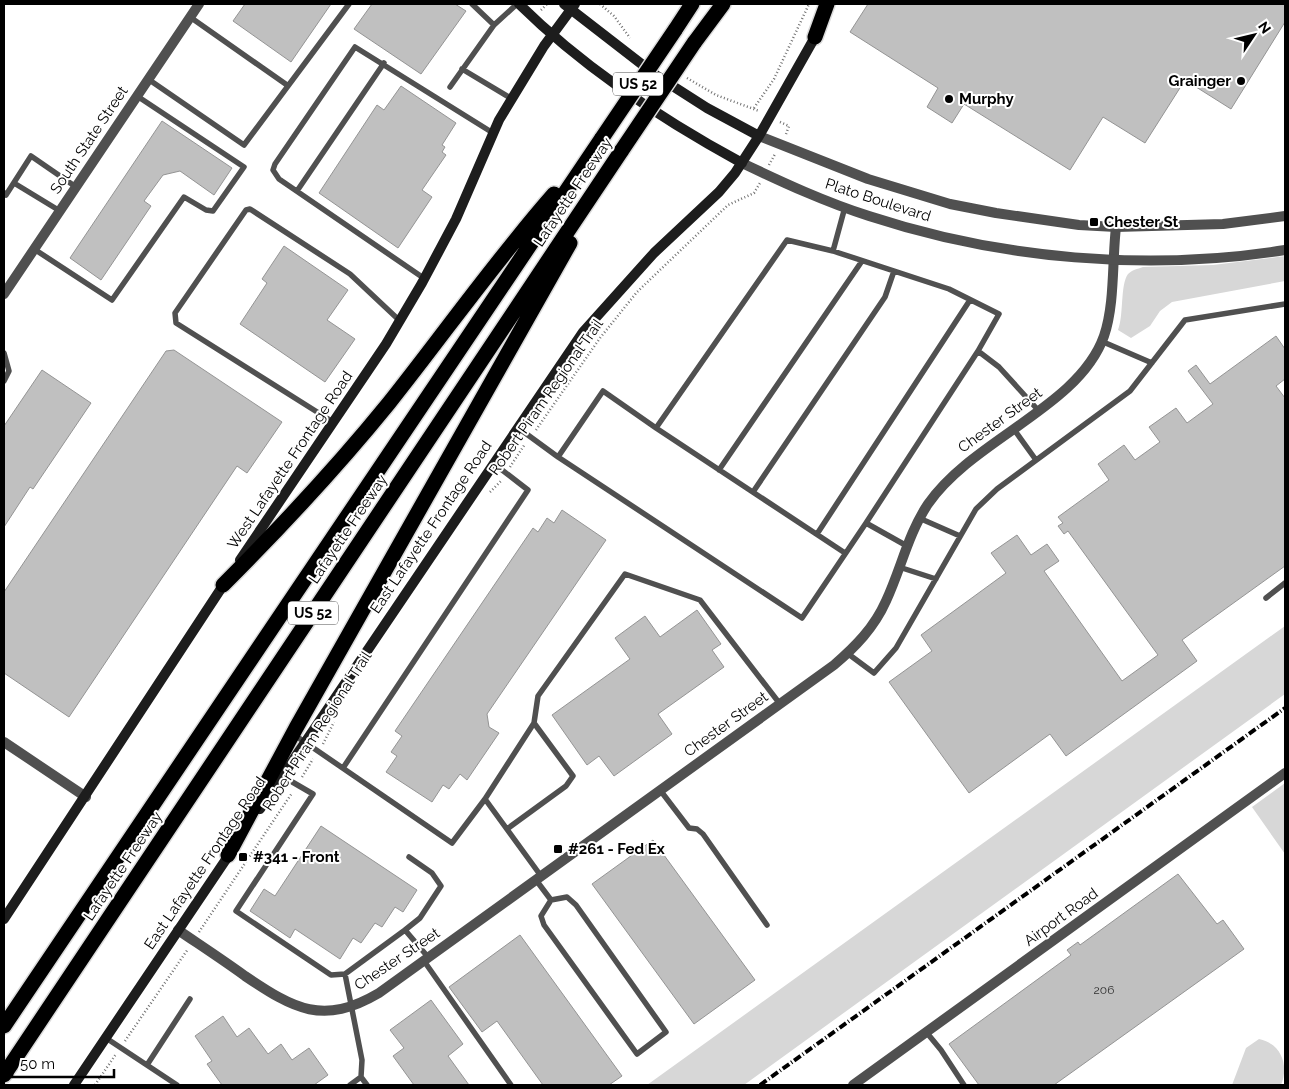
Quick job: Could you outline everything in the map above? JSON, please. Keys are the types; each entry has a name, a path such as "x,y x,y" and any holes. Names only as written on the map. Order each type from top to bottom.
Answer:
{"highway":[{"name":"Lafayette Freeway","path":"4,1026 692,4"},
{"name":"Lafayette Freeway","path":"4,1075 613,163 694,43 723,4"},
{"path":"815,37 827,4"},
{"path":"223,585 289,519 382,411 526,228 593,150"},
{"path":"228,855 299,738 538,304 613,163"}],"main road":[{"name":"Plato Boulevard","path":"518,4 552,35 605,78 662,118 742,163"},
{"name":"Plato Boulevard","path":"570,6 657,76 707,108 759,136"},
{"name":"West Lafayette Frontage Road","path":"4,919 86,797 223,585 400,321 425,279 456,219 493,133 570,6"},
{"name":"East Lafayette Frontage Road","path":"74,1085 282,776 299,738 582,332 654,253 719,192 742,163 815,37"}],"street":[{"name":"South State Street","path":"4,294 199,4"},
{"name":"East Lafayette Frontage Road","path":"815,37 833,4"},
{"name":"Plato Boulevard","path":"759,136 838,169 950,204 1042,220 1116,227 1223,224 1285,216"},
{"name":"Plato Boulevard","path":"742,163 845,207 932,233 978,244 1021,251 1112,259 1214,257 1285,250"},
{"name":"Chester Street","path":"178,930 284,1002 307,1009 321,1010 351,1007 380,993 780,704 847,653 866,635 878,616 919,518 940,488 955,472 1078,378 1101,341 1108,319 1116,227"},
{"path":"4,742 86,797"},
{"name":"Airport Road","path":"853,1085 1285,772"}],"lane":[{"path":"148,79 244,145 349,4"},
{"path":"472,4 494,25"},
{"path":"450,87 494,25 518,4"},
{"path":"190,17 287,85"},
{"path":"425,279 296,191 275,175 274,164 356,47 493,133"},
{"path":"296,191 384,63"},
{"path":"462,69 512,99"},
{"path":"34,249 112,300 184,197 206,210 213,211 244,166 137,96"},
{"path":"4,193 6,195 31,156 76,187"},
{"path":"14,183 60,211"},
{"path":"833,251 845,207"},
{"path":"333,422 176,322 175,313 246,210 250,208 350,274 400,321"},
{"path":"517,427 558,458 802,618 978,352 999,314 949,290 833,251 787,240 656,428"},
{"path":"719,470 862,261"},
{"path":"753,492 885,297 894,272"},
{"path":"817,534 970,300"},
{"path":"847,653 874,674 896,648 976,509 997,489 1130,391 1185,320 1285,304"},
{"path":"1101,341 1152,363"},
{"path":"978,352 999,367 1038,410"},
{"path":"4,353 9,371 4,381"},
{"path":"558,458 603,391 845,553"},
{"path":"1013,428 1036,460"},
{"path":"343,768 528,490 493,462"},
{"path":"919,518 960,536"},
{"path":"866,523 907,546"},
{"path":"899,567 936,579"},
{"path":"299,738 452,843 485,799 534,723 538,696 624,574 700,600 780,704"},
{"path":"1266,598 1285,583"},
{"path":"507,829 566,786 572,776 534,723"},
{"path":"282,776 313,794 236,911 330,975 345,974 420,918 441,886 432,873 409,857"},
{"path":"660,790 689,828 697,829 703,834 768,925"},
{"path":"485,799 507,829 552,900"},
{"path":"567,897 576,905 666,1032 637,1054 544,925 541,916 552,900 567,897"},
{"path":"406,930 511,1085"},
{"path":"345,974 362,1060 361,1077 366,1085"},
{"path":"147,1065 190,999"},
{"path":"927,1033 941,1050 964,1085"},
{"path":"106,1038 177,1085"},
{"path":"350,1085 361,1077"}],"path":[{"path":"755,109 774,79 809,4"},
{"path":"784,124 789,126 788,129"},
{"path":"768,166 777,150"},
{"name":"Robert Piram Regional Trail","path":"488,494 507,472 600,338 638,292 728,205 754,193 759,185"},
{"name":"Robert Piram Regional Trail","path":"203,927 297,785 339,715"},
{"path":"96,1085 185,953"}],"shaded area":[{"path":"1285,256 1285,281 1172,302 1160,311 1150,326 1131,338 1118,330 1124,285 1128,274 1133,271 1143,267 1213,265"},
{"path":"1285,626 1285,694 744,1085 647,1085"},
{"path":"1285,783 1285,854 1252,807"},
{"path":"1259,1039 1273,1046 1282,1057 1284,1070 1281,1085 1232,1085 1246,1048"}],"building":[{"path":"245,4 331,4 291,62 233,21"},
{"path":"372,4 455,4 466,11 421,74 354,29"},
{"path":"868,4 1285,4 1285,22 1231,109 1185,80 1145,143 1103,117 1070,170 964,104 952,123 927,107 938,88 850,32"},
{"path":"401,86 456,123 442,145 445,147 442,152 446,155 422,190 432,197 398,248 319,193 377,105 384,110"},
{"path":"162,121 232,168 214,195 180,171 163,175 144,201 151,206 101,280 70,258"},
{"path":"284,246 348,290 327,320 355,339 325,382 240,324 267,283 262,279"},
{"path":"1276,336 1285,349 1285,379 1276,386 1285,398 1285,566 1182,640 1197,661 1066,756 1050,734 969,793 889,682 932,651 921,635 1006,573 991,553 1017,535 1031,555 1047,544 1059,561 1044,571 1122,681 1158,655 1068,531 1064,534 1058,526 1063,523 1058,517 1109,480 1098,464 1124,445 1135,460 1160,442 1149,427 1176,408 1187,423 1213,404 1188,371 1196,365 1210,384"},
{"path":"174,350 282,422 247,473 237,466 69,717 4,673 4,592 166,351"},
{"path":"42,370 91,403 33,489 30,487 4,527 4,426"},
{"path":"562,510 606,540 487,714 489,727 499,733 467,780 460,774 449,789 443,785 432,802 386,772 397,756 391,752 402,736 395,731 533,528 538,532 547,518 554,523"},
{"path":"697,610 721,644 712,650 724,667 658,714 672,734 614,776 599,756 587,765 552,715 630,659 615,638 645,616 660,637"},
{"path":"321,826 417,890 403,912 395,907 382,927 375,923 361,943 353,938 340,959 295,929 290,938 250,911 264,889 275,896"},
{"path":"653,840 755,980 694,1024 592,884"},
{"path":"1178,874 1217,924 1223,920 1244,949 1054,1085 979,1085 949,1044 1071,955 1067,950 1078,942 1080,945"},
{"path":"520,935 622,1076 609,1085 543,1085 497,1021 482,1032 449,987"},
{"path":"431,1000 463,1044 448,1056 469,1085 414,1085 393,1056 404,1048 390,1030"},
{"path":"223,1016 237,1037 249,1028 268,1054 281,1044 292,1060 309,1048 328,1075 314,1085 222,1085 207,1064 212,1061 195,1036"}],"railway":[{"path":"760,1085 1285,708"}],"place":[{"name":"Grainger","path":"1241,81"},
{"name":"Murphy","path":"949,99"},
{"name":"Chester St","path":"1094,222"},
{"name":"#261 - Fed Ex","path":"558,849"},
{"name":"#341 - Front","path":"243,857"}]}
